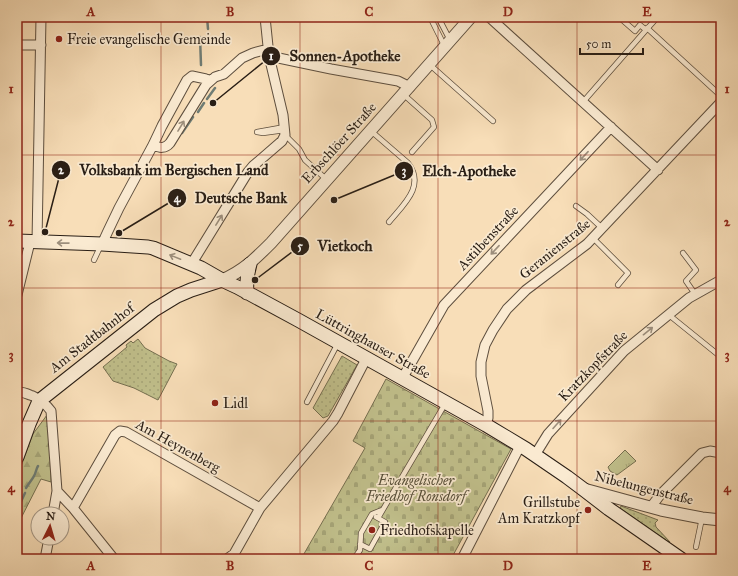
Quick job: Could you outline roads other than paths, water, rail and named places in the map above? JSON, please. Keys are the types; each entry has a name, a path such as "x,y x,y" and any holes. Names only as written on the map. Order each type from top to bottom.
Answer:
{"main road":[{"name":"Lüttringhauser Straße","path":"28,242 102,244 153,248 192,263 486,425 535,455 681,559"},
{"path":"247,293 246,280 250,264"},
{"name":"Am Stadtbahnhof","path":"17,457 39,401 154,310 177,296 222,280"}],"street":[{"path":"17,295 28,242 41,45 41,17"},
{"path":"192,263 248,172 282,141 285,131 269,53 265,17"},
{"name":"Erbschlöer Straße","path":"222,280 237,273 250,264 271,243 471,17"},
{"path":"489,17 658,170"},
{"path":"17,45 41,45"},
{"path":"153,145 159,148 167,146 210,80 224,74 242,58 253,53 269,53 331,69 398,81 406,91"},
{"path":"102,244 119,208 187,80 192,76 210,80"},
{"name":"Geranienstraße","path":"486,425 488,411 481,376 481,362 485,345 507,309 526,290 587,244 721,102"},
{"name":"Astilbenstraße","path":"402,379 444,305 611,127"},
{"name":"Kratzkopfstraße","path":"535,455 548,434 624,351 695,294 721,280"},
{"path":"227,559 234,554 260,508 333,421 366,359"},
{"path":"17,392 29,394 48,407 52,416 57,491 54,506"},
{"name":"Am Heynenberg","path":"72,508 114,435 120,431 126,432 260,508"},
{"path":"462,559 520,446"},
{"path":"651,507 660,494 702,453 710,451 721,453"},
{"name":"Nibelungenstraße","path":"584,489 671,512 721,520"},
{"path":"57,491 114,559"},
{"path":"45,559 47,546"}],"lane":[{"path":"430,17 448,44"},
{"path":"438,17 448,44"},
{"path":"619,17 635,31 640,25 647,29 721,96"},
{"path":"583,102 655,20 651,17"},
{"path":"430,64 493,121"},
{"path":"406,91 432,120 434,127 412,152"},
{"path":"285,131 299,149 305,160 327,180"},
{"path":"371,131 408,163 413,169 414,173 413,190 389,222"},
{"path":"576,206 602,228"},
{"path":"593,238 628,273 618,285"},
{"path":"94,260 102,244"},
{"path":"683,253 696,270 686,281 695,294"},
{"path":"669,315 721,357"},
{"path":"307,402 338,343"},
{"path":"378,518 445,402"},
{"path":"354,559 360,550 361,533 372,514 382,510"},
{"path":"360,544 370,549 385,522 372,514"},
{"path":"696,547 702,518"}],"waterway":[{"path":"207,17 208,29"},
{"path":"200,37 201,65"},
{"path":"207,99 215,88"},
{"path":"198,112 204,103"},
{"path":"182,133 193,117"},
{"path":"26,488 35,475 38,466"},
{"path":"17,510 25,493"}],"place":[{"name":"Freie evangelische Gemeinde","path":"59,39"},
{"name":"Sonnen-Apotheke","path":"213,103"},
{"name":"Elch-Apotheke","path":"334,200"},
{"name":"Volksbank im Bergischen Land","path":"45,232"},
{"name":"Deutsche Bank","path":"119,233"},
{"name":"Vietkoch","path":"255,280"},
{"name":"Lidl","path":"215,403"},
{"name":"Grillstube Am Kratzkopf","path":"588,510"},
{"name":"Friedhofskapelle","path":"372,530"}],"park label":[{"name":"Evangelischer Friedhof Ronsdorf","path":"416,488"}]}
